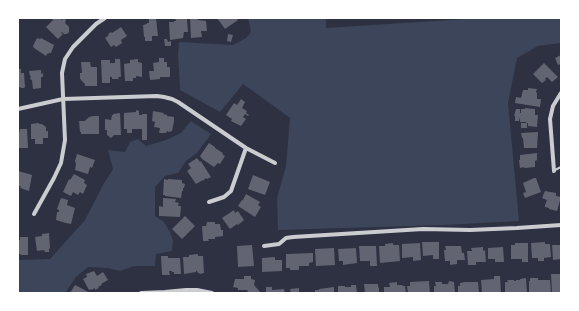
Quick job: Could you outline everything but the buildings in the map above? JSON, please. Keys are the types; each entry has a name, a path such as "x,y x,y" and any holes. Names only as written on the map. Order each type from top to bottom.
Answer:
{"street":[{"path":"34,214 61,163 65,140 62,73 65,59 73,47 96,24 105,18"},
{"path":"554,171 550,119 553,106 561,93"},
{"path":"18,109 64,99 146,96 157,96 172,99 246,148 275,164"},
{"path":"208,202 224,198 230,191 246,148"},
{"path":"264,246 279,244 286,238 293,237 423,229 470,230 561,225"},
{"path":"141,293 186,290 197,290 212,293"}],"lane":[{"path":"554,171 561,167"}],"shaded area":[{"path":"248,18 326,18 326,28 481,18 561,18 561,43 538,46 517,58 508,103 519,221 445,225 278,230 277,198 286,166 290,118 243,84 220,112 180,90 178,54 179,42 233,45 246,38 251,32"},
{"path":"191,121 211,134 197,153 186,161 178,173 165,176 155,187 155,216 164,222 170,232 173,240 172,251 156,254 155,266 134,266 120,271 108,268 88,267 76,277 65,293 18,293 18,260 50,259 85,220 113,169 108,150 125,152 130,142 138,139 146,146 166,140 181,133"}]}
